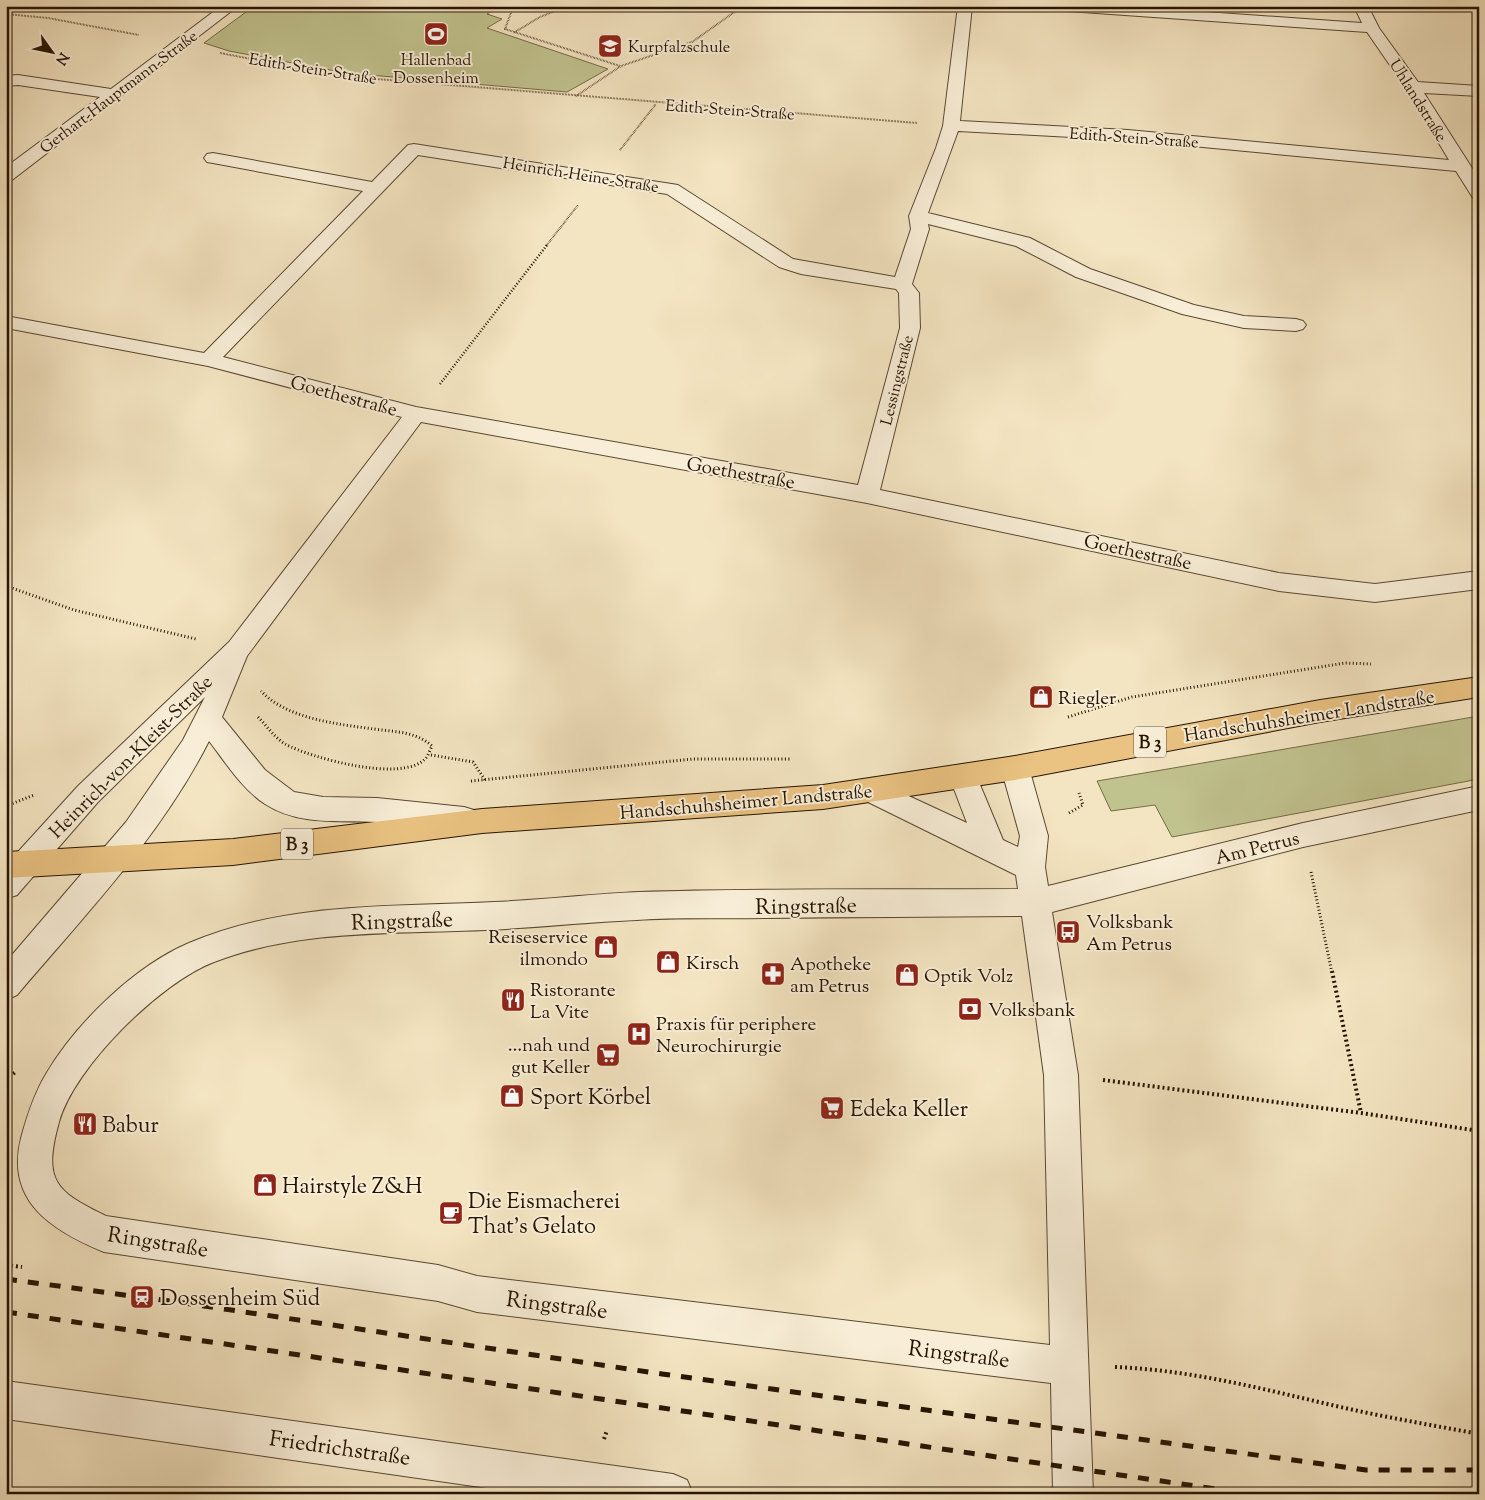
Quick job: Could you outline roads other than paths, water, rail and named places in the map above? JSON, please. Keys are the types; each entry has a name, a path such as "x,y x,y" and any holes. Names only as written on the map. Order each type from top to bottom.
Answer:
{"main road":[{"name":"Handschuhsheimer Landstraße","path":"12,872 112,860 233,852 482,821 823,797 1015,768 1064,757 1320,711 1479,687"}],"street":[{"name":"Gerhart-Hauptmann-Straße","path":"6,176 230,6"},
{"path":"902,284 920,230 918,216 945,148 950,126 965,6"},
{"path":"1052,6 1372,28"},
{"name":"Uhlandstraße","path":"1361,6 1372,28 1413,87 1479,194"},
{"path":"6,81 18,80 113,94"},
{"path":"1413,87 1479,91"},
{"name":"Edith-Stein-Straße","path":"950,126 1128,135 1460,166"},
{"name":"Heinrich-Heine-Straße","path":"209,360 373,188 414,149 601,176 672,189 786,263 801,268 902,284"},
{"path":"213,158 373,188"},
{"path":"918,216 1023,242 1083,273 1189,310 1244,322 1296,325"},
{"name":"Lessingstraße","path":"867,495 910,328 909,293 902,284"},
{"name":"Goethestraße","path":"6,322 209,360 416,414 867,495 1279,582 1375,593 1479,580"},
{"name":"Heinrich-von-Kleist-Straße","path":"12,872 88,794 238,649 416,414"},
{"name":"Heinrich-von-Kleist-Straße","path":"6,985 163,797 208,720 226,684 238,649"},
{"path":"208,720 254,775 274,794 290,803 316,809 375,810 482,821"},
{"path":"1015,768 1034,836 1030,867 1037,902 1061,1075 1067,1212 1069,1366 1074,1494"},
{"path":"963,776 992,850"},
{"path":"872,790 1030,867"},
{"name":"Am Petrus","path":"1037,902 1303,835 1479,798"},
{"name":"Ringstraße","path":"1037,902 637,906 576,912 330,922 285,929 230,942 199,953 158,978 121,1007 82,1050 56,1088 42,1121 34,1158 38,1183 49,1202 72,1219 104,1234 438,1283 477,1294 1069,1366"},
{"name":"Friedrichstraße","path":"6,1400 673,1494"}],"railway":[{"path":"6,1279 184,1303 662,1374 1366,1470 1479,1470"},
{"path":"6,1312 1250,1494"}],"place":[{"name":"Hallenbad Dossenheim","path":"436,34"},
{"name":"Kurpfalzschule","path":"610,46"},
{"name":"Riegler","path":"1041,697"},
{"name":"Volksbank Am Petrus","path":"1068,932"},
{"name":"Reiseservice ilmondo","path":"606,947"},
{"name":"Kirsch","path":"668,962"},
{"name":"Apotheke am Petrus","path":"773,974"},
{"name":"Optik Volz","path":"907,975"},
{"name":"Ristorante La Vite","path":"513,1000"},
{"name":"Volksbank","path":"970,1009"},
{"name":"Praxis für periphere Neurochirurgie","path":"639,1034"},
{"name":"…nah und gut Keller","path":"608,1055"},
{"name":"Sport Körbel","path":"512,1096"},
{"name":"Edeka Keller","path":"832,1108"},
{"name":"Babur","path":"85,1124"},
{"name":"Hairstyle Z&H","path":"265,1185"},
{"name":"Die Eismacherei That's Gelato","path":"451,1213"},
{"name":"Dossenheim Süd","path":"142,1297"}]}
